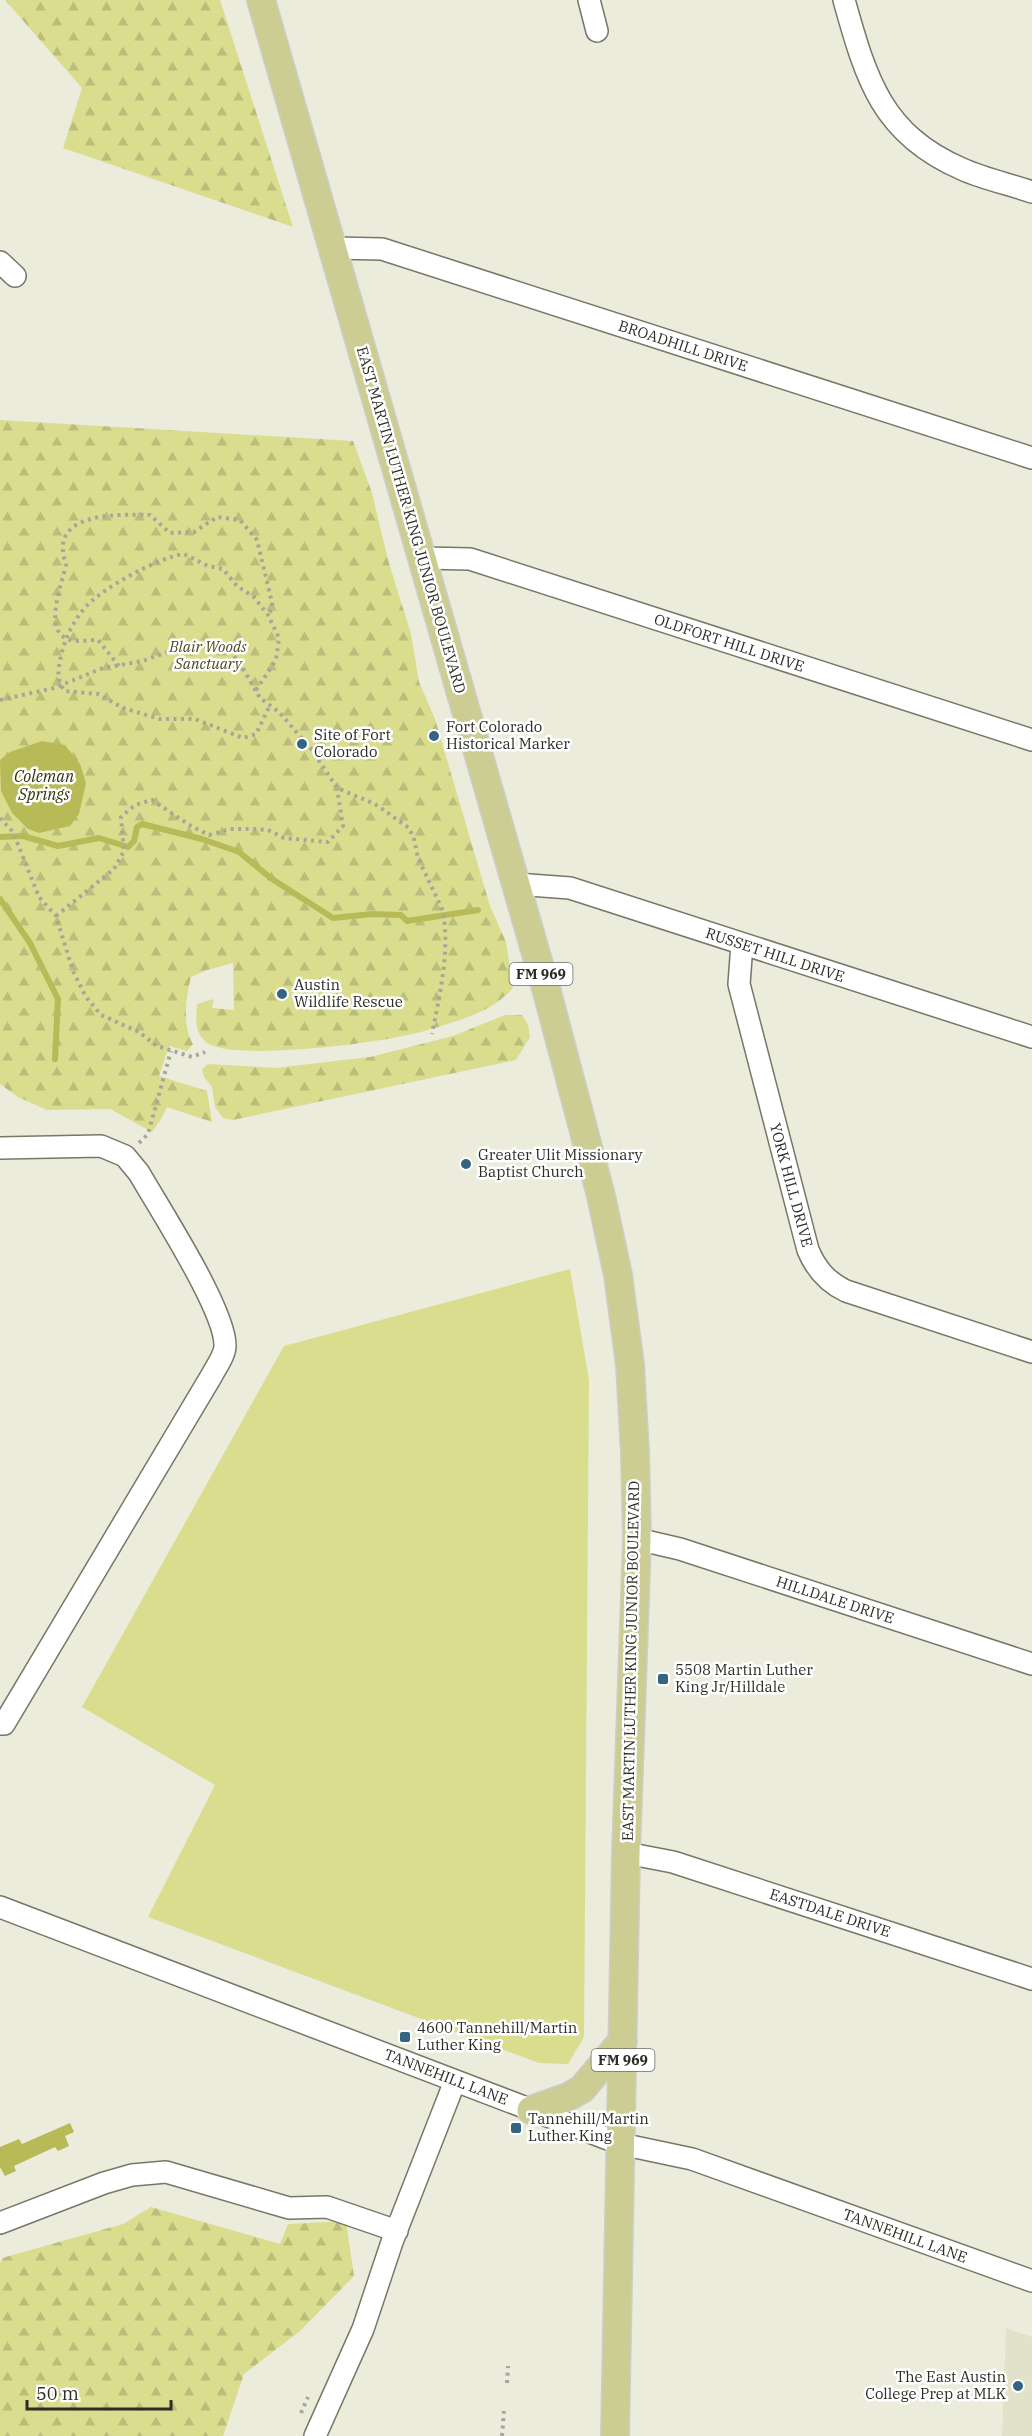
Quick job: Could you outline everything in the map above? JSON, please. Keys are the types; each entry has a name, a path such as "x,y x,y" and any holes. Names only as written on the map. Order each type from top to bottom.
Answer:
{"main road":[{"name":"EAST MARTIN LUTHER KING JUNIOR BOULEVARD","path":"261,0 516,884 601,1196 618,1275 630,1365 637,1539 626,1853 615,2436"},
{"path":"531,2110 568,2097 582,2089 623,2040"}],"street":[{"path":"589,0 597,31"},
{"path":"844,0 862,64 873,89 890,116 912,138 934,154 962,169 1032,192"},
{"name":"BROADHILL DRIVE","path":"332,248 382,249 1032,458"},
{"name":"OLDFORT HILL DRIVE","path":"423,558 470,560 1032,740"},
{"name":"RUSSET HILL DRIVE","path":"516,884 570,888 1032,1037"},
{"name":"YORK HILL DRIVE","path":"742,944 739,984 808,1250 814,1265 825,1278 846,1291 1032,1352"},
{"path":"0,1148 101,1146 125,1156 139,1173 206,1291 221,1322 225,1347 212,1375 4,1724 0,1724"},
{"name":"HILLDALE DRIVE","path":"637,1539 680,1549 1032,1664"},
{"name":"EASTDALE DRIVE","path":"626,1853 673,1862 1032,1979"},
{"name":"TANNEHILL LANE","path":"0,1907 621,2144 692,2159 1032,2281"},
{"path":"315,2436 363,2329 397,2231 455,2081"},
{"path":"0,2223 104,2183 149,2172 166,2172 289,2208 327,2207 397,2231"}],"path":[{"path":"119,666 98,640 70,640 59,633 53,616 66,564 63,556 63,540 74,524 96,517 150,515 170,533 194,532 217,517 240,520 257,540 273,608 268,615"},
{"path":"256,690 276,660 279,638 268,615 254,597 237,586 223,569 180,554 123,579 84,608 66,637 58,666 60,686 65,691 98,694 123,708 160,719 195,719 243,738 256,734 270,705"},
{"path":"0,700 60,686 104,668 143,661 170,651 195,650 208,644 217,644 228,649 242,665 260,698 279,712 312,750 337,788 343,826 327,842 284,838 268,830 252,829 230,829 209,835 152,800 135,805 121,817 124,851 114,869 56,916"},
{"path":"337,788 375,804 409,828 418,858 443,911 444,972 432,1034"},
{"path":"0,818 13,832 39,897 56,916 73,971 86,997 101,1015 140,1032 157,1046 171,1051 192,1058 205,1052"},
{"path":"125,1156 148,1134 171,1051"},
{"path":"507,2383 508,2366"},
{"path":"502,2436 504,2411"}],"shaded area":[{"name":"The East Austin College Prep at MLK","path":"1006,2328 1032,2337 1032,2436 1002,2436"}],"green space":[{"path":"5,0 220,0 293,227 63,148 82,88"},
{"name":"Blair Woods Sanctuary","path":"0,420 353,441 372,493 388,560 411,634 419,682 435,719 490,906 506,942 513,988 503,998 487,1009 468,1017 398,1037 313,1048 237,1050 218,1047 206,1042 199,1033 196,1019 197,1004 214,999 212,1008 234,1010 233,963 191,977 186,1020 193,1044 187,1051 169,1046 159,1076 207,1091 212,1122 167,1107 152,1132 110,1109 47,1110 18,1097 0,1084"},
{"path":"505,1015 522,1015 528,1025 530,1037 516,1060 233,1120 223,1118 215,1107 212,1087 204,1077 202,1069 208,1064 275,1068 370,1057 453,1036"},
{"path":"570,1269 589,1380 584,2037 568,2064 539,2063 148,1917 215,1785 82,1707 284,1346"},
{"path":"151,2207 280,2244 288,2224 346,2221 354,2276 300,2331 244,2374 223,2436 0,2436 0,2264 2,2258 123,2224"}],"water":[{"name":"Coleman Springs","path":"42,741 65,745 80,764 86,783 79,814 70,826 39,833 28,829 12,813 1,791 0,760 10,752"},
{"path":"70,2123 74,2132 65,2136 69,2146 58,2151 55,2147 14,2166 16,2171 5,2176 0,2167 0,2147 19,2139 22,2144"}],"waterway":[{"path":"0,837 23,836 58,846 99,838 128,847 134,841 137,827 142,824 202,839 239,852 272,879 333,918 372,914 401,915 407,921 478,910"},
{"path":"0,899 30,943 58,999 55,1059"}],"place":[{"name":"Fort Colorado Historical Marker","path":"434,736"},
{"name":"Site of Fort Colorado","path":"302,744"},
{"name":"Austin Wildlife Rescue","path":"282,994"},
{"name":"Greater Ulit Missionary Baptist Church","path":"466,1164"},
{"name":"5508 Martin Luther King Jr/Hilldale","path":"663,1679"},
{"name":"4600 Tannehill/Martin Luther King","path":"405,2037"},
{"name":"Tannehill/Martin Luther King","path":"516,2128"},
{"name":"The East Austin College Prep at MLK","path":"1018,2386"}]}
